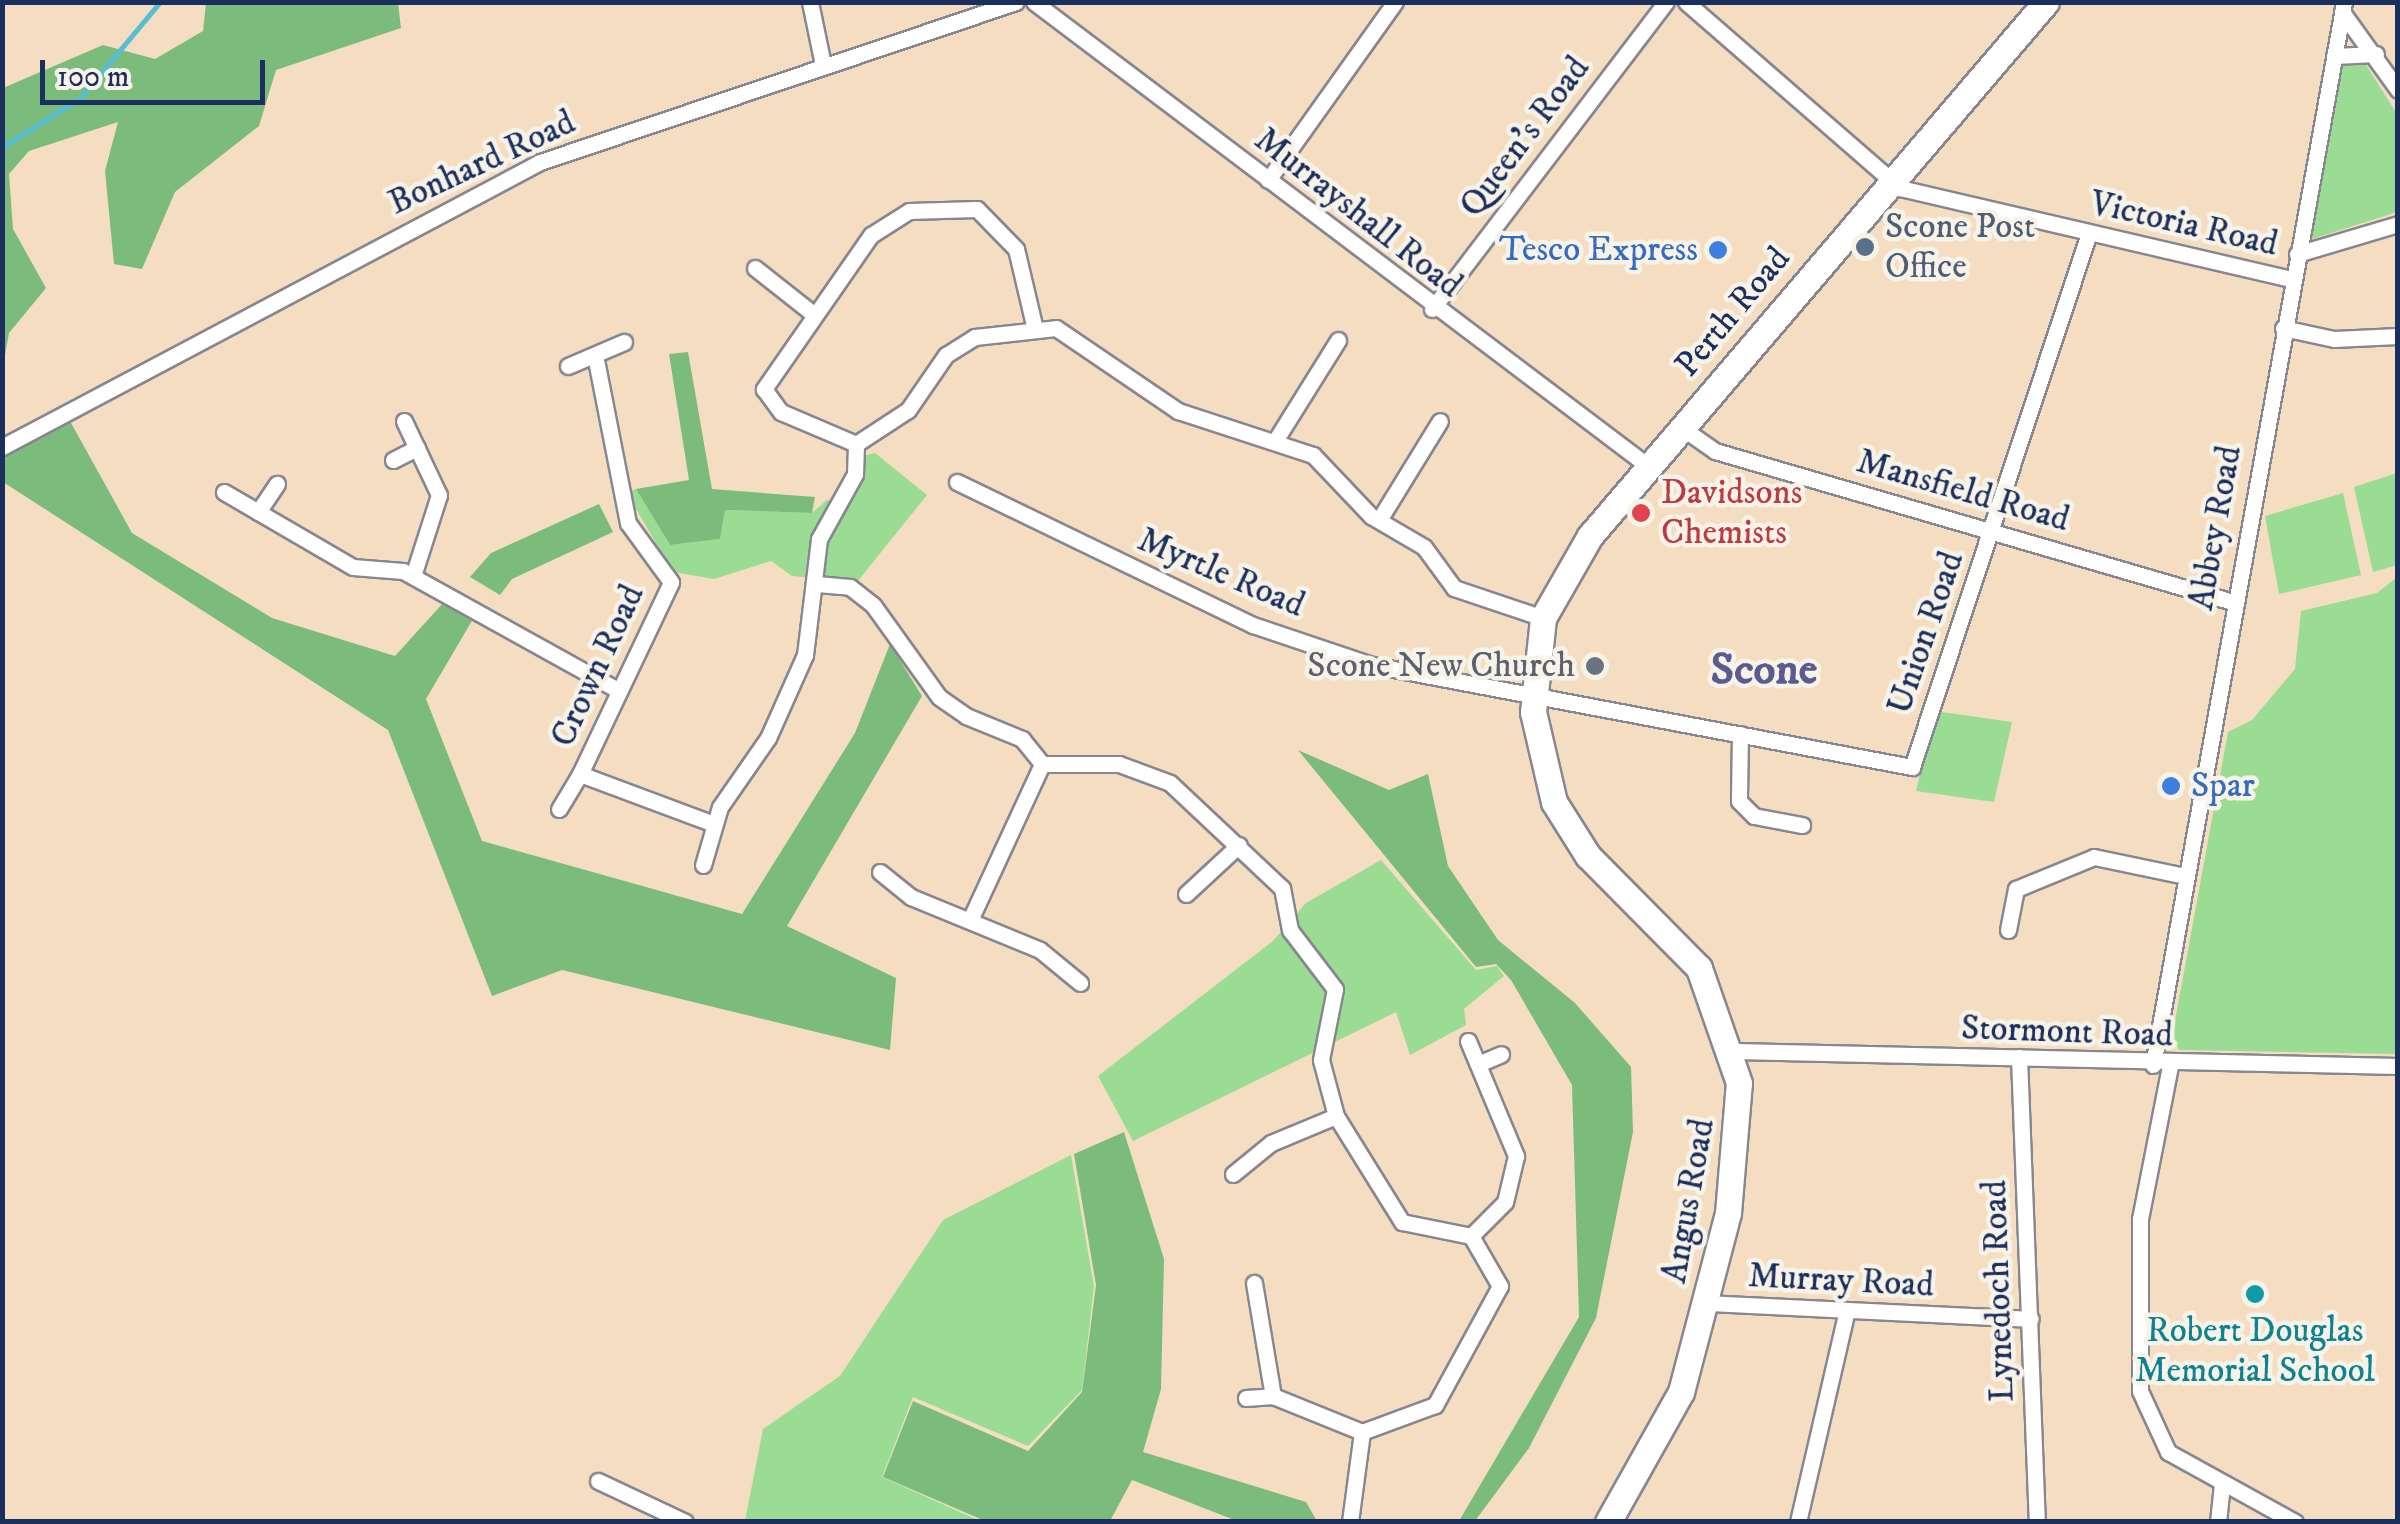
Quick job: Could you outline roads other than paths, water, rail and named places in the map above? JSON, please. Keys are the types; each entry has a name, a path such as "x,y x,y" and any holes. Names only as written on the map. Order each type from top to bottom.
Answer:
{"main road":[{"name":"Perth Road","path":"1533,696 1542,618 1565,568 1890,180 2046,2"},
{"name":"Angus Road","path":"1533,696 1543,769 1568,829 1687,950 1735,1051 1737,1168 1707,1303 1668,1421 1608,1522"}],"street":[{"path":"810,2 823,65"},
{"name":"Bonhard Road","path":"2,447 540,162 1016,2"},
{"name":"Murrayshall Road","path":"1034,2 1432,309 1648,466"},
{"path":"1268,180 1396,2"},
{"name":"Queen's Road","path":"1432,309 1666,2"},
{"path":"1686,2 1890,180"},
{"path":"2343,7 2398,90"},
{"name":"Abbey Road","path":"2295,1522 2168,1452 2140,1391 2140,1219 2186,876 2343,7"},
{"path":"2334,56 2376,54"},
{"name":"Victoria Road","path":"1890,180 2089,233 2292,279"},
{"path":"856,444 768,401 766,375 871,235 909,211 944,205 977,209 1016,249 1034,325"},
{"path":"2297,254 2398,224"},
{"name":"Union Road","path":"1912,767 2089,233"},
{"path":"755,268 812,313"},
{"path":"856,444 908,410 946,355 974,338 1034,325 1056,328 1212,426 1313,454 1379,520 1424,547 1454,588 1542,618"},
{"path":"2283,328 2334,340 2398,336"},
{"path":"1275,441 1338,340"},
{"path":"568,366 596,360 624,342"},
{"name":"Crown Road","path":"559,809 580,774 616,689 671,582 628,522 596,360"},
{"path":"1379,520 1440,421"},
{"path":"404,422 438,495 413,576"},
{"name":"Mansfield Road","path":"1682,428 1714,451 2233,602"},
{"path":"703,865 714,824 805,655 817,584 819,539 855,474 856,444"},
{"path":"393,460 417,448"},
{"name":"Myrtle Road","path":"958,482 1253,625 1372,665 1912,767"},
{"path":"258,512 277,484"},
{"path":"224,492 352,568 413,576 616,689"},
{"path":"817,584 862,596 939,697 1022,739 1042,764"},
{"path":"1740,734 1739,801 1754,816 1802,826"},
{"path":"1042,764 1120,764 1170,783 1282,888 1290,930 1335,989 1321,1060 1336,1116 1402,1222 1472,1236 1500,1286 1452,1386 1435,1404 1362,1432 1273,1396 1246,1398"},
{"path":"970,920 1042,764"},
{"name":"Crown Road","path":"580,774 714,824"},
{"path":"1186,894 1240,846"},
{"path":"2008,930 2016,889 2094,857 2186,876"},
{"path":"880,872 912,897 1040,950 1080,982"},
{"path":"1468,1041 1516,1156 1516,1178 1472,1236"},
{"name":"Stormont Road","path":"1735,1051 2162,1065 2398,1066"},
{"path":"1478,1064 1501,1054"},
{"name":"Lynedoch Road","path":"2019,1058 2037,1522"},
{"path":"1233,1174 1271,1143 1336,1116"},
{"path":"1254,1283 1273,1396"},
{"name":"Murray Road","path":"1707,1303 1846,1314 2031,1319"},
{"path":"1798,1522 1846,1314"},
{"path":"1350,1522 1362,1432"},
{"path":"598,1481 685,1522"},
{"path":"2218,1522 2222,1484"}],"waterway":[{"path":"2,147 80,98 160,2"}],"place":[{"name":"Scone Post Office","path":"1865,247"},
{"name":"Tesco Express","path":"1718,250"},
{"name":"Davidsons Chemists","path":"1641,513"},
{"name":"Scone New Church","path":"1595,666"},
{"name":"Spar","path":"2171,786"},
{"name":"Robert Douglas Memorial School","path":"2255,1294"}],"district":[{"name":"Scone","path":"1764,671"}]}
